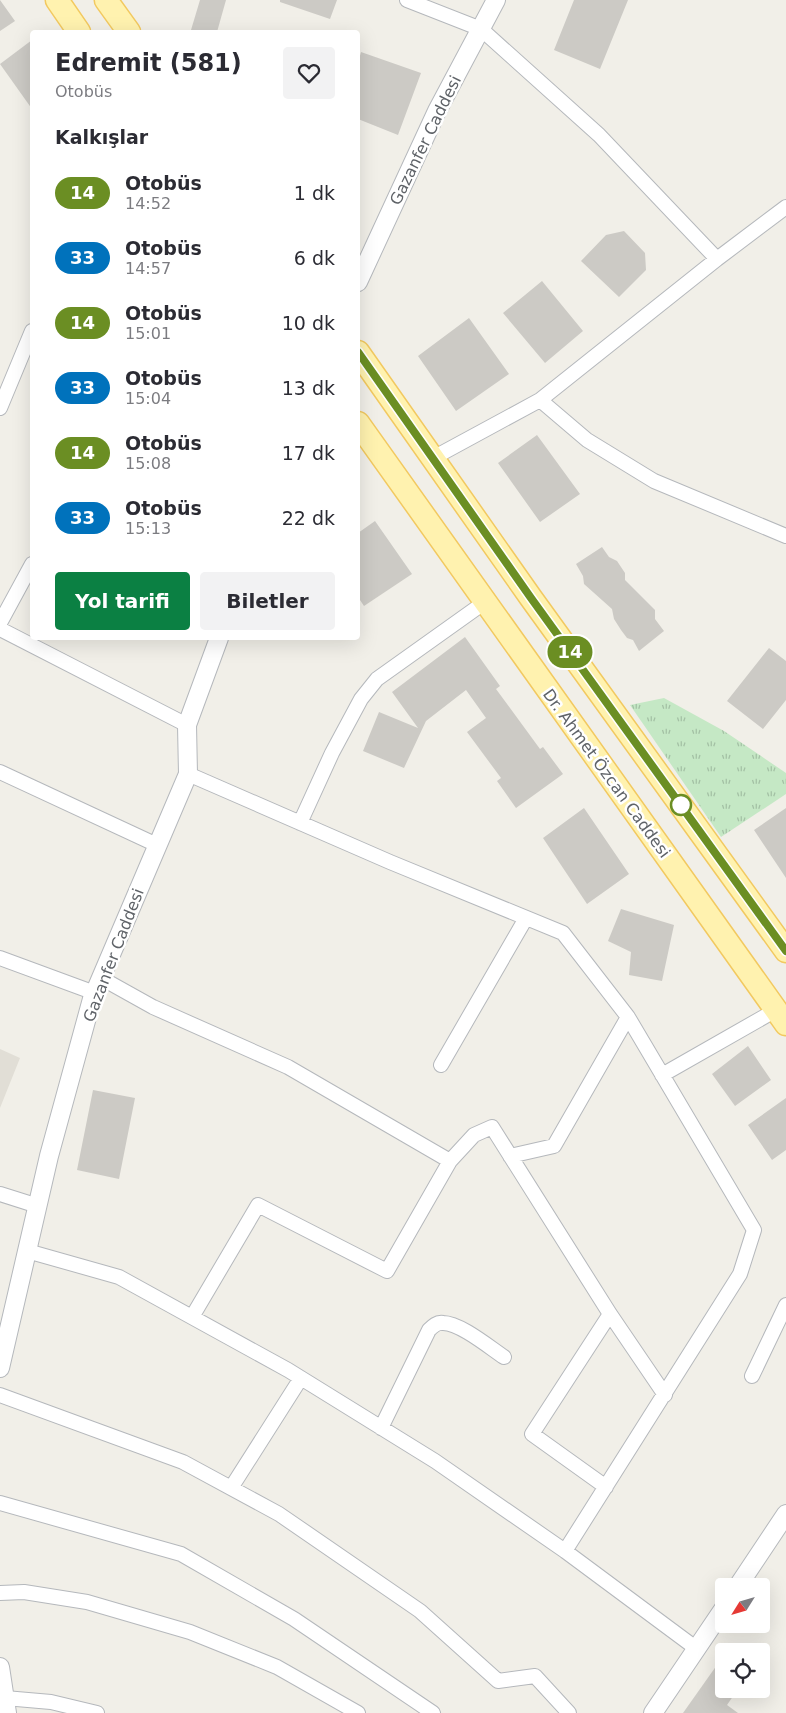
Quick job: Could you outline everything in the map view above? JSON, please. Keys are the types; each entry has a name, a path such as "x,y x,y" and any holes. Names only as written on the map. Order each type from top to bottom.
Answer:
{"main road":[{"path":"57,0 79,30"},
{"path":"106,0 128,30"},
{"path":"360,355 786,951"},
{"name":"Dr. Ahmet Özcan Caddesi","path":"360,426 781,1017"}],"street":[{"path":"407,0 481,29 599,134 717,259"},
{"name":"Gazanfer Caddesi","path":"360,278 437,111 496,0"},
{"path":"433,458 540,400 717,259 786,207"},
{"path":"0,408 30,336"},
{"path":"540,400 587,440 654,481 786,536"},
{"path":"0,623 30,568"},
{"path":"300,822 348,722 361,699 377,679 485,602"},
{"path":"0,629 187,725"},
{"name":"Gazanfer Caddesi","path":"0,1368 50,1156 98,986 188,774 187,725 218,640"},
{"path":"0,772 157,845"},
{"path":"188,774 563,933 628,1017 754,1230 740,1274 565,1551"},
{"path":"441,1065 526,918"},
{"path":"0,958 98,986 153,1007 288,1067 450,1161"},
{"path":"510,1156 554,1146 628,1017"},
{"path":"662,1075 781,1017"},
{"path":"192,1317 258,1205 387,1271 450,1161 474,1135 492,1127 610,1314 665,1395"},
{"path":"0,1194 38,1206"},
{"path":"27,1251 119,1277 301,1378 435,1461 565,1551 697,1649"},
{"path":"752,1376 786,1305"},
{"path":"606,1487 532,1434 610,1314"},
{"path":"381,1428 429,1330 435,1324 443,1322 458,1327 504,1357"},
{"path":"231,1488 301,1378"},
{"path":"0,1395 183,1462 279,1514 420,1611 498,1681 535,1676 569,1713"},
{"path":"0,1503 181,1554 294,1619 434,1713"},
{"path":"743,1578 786,1514"},
{"path":"0,1593 24,1592 88,1602 190,1632 277,1666 358,1713"},
{"path":"653,1713 715,1622"},
{"path":"0,1667 6,1706 50,1702 97,1713"}],"shaded area":[{"path":"0,1049 20,1058 0,1108"}],"green space":[{"path":"664,698 724,731 786,773 786,794 721,837 630,705"}],"building":[{"path":"0,0 15,21 0,31"},
{"path":"200,0 226,0 218,30 191,30"},
{"path":"280,0 337,0 330,19 280,2"},
{"path":"574,0 628,0 600,69 554,50"},
{"path":"30,42 30,106 0,64"},
{"path":"361,52 421,73 398,135 360,120"},
{"path":"624,231 645,253 646,270 619,297 581,261 606,235"},
{"path":"542,281 583,331 545,363 503,313"},
{"path":"469,318 509,374 456,411 418,356"},
{"path":"537,435 580,494 540,522 498,463"},
{"path":"375,521 412,574 364,606 360,600 360,532"},
{"path":"602,547 609,557 617,561 625,573 625,580 655,610 655,619 664,631 639,651 633,640 627,638 621,630 614,619 612,609 584,584 583,576 576,564"},
{"path":"465,637 500,686 496,689 540,749 543,747 563,774 516,808 497,781 501,778 467,732 486,718 466,690 426,721 404,768 363,751 379,712 418,728 392,692"},
{"path":"769,648 786,661 786,700 763,729 727,701"},
{"path":"584,808 629,874 587,904 543,838"},
{"path":"786,808 786,878 754,830"},
{"path":"621,909 674,925 662,981 629,975 631,952 608,941"},
{"path":"748,1046 771,1080 735,1106 712,1074"},
{"path":"93,1090 135,1098 119,1179 77,1170"},
{"path":"786,1098 786,1150 772,1160 748,1125"},
{"path":"715,1668 715,1698 732,1698 727,1705 738,1713 683,1713"}],"bus line":[{"name":"14","path":"360,355 531,598 786,951"}]}
